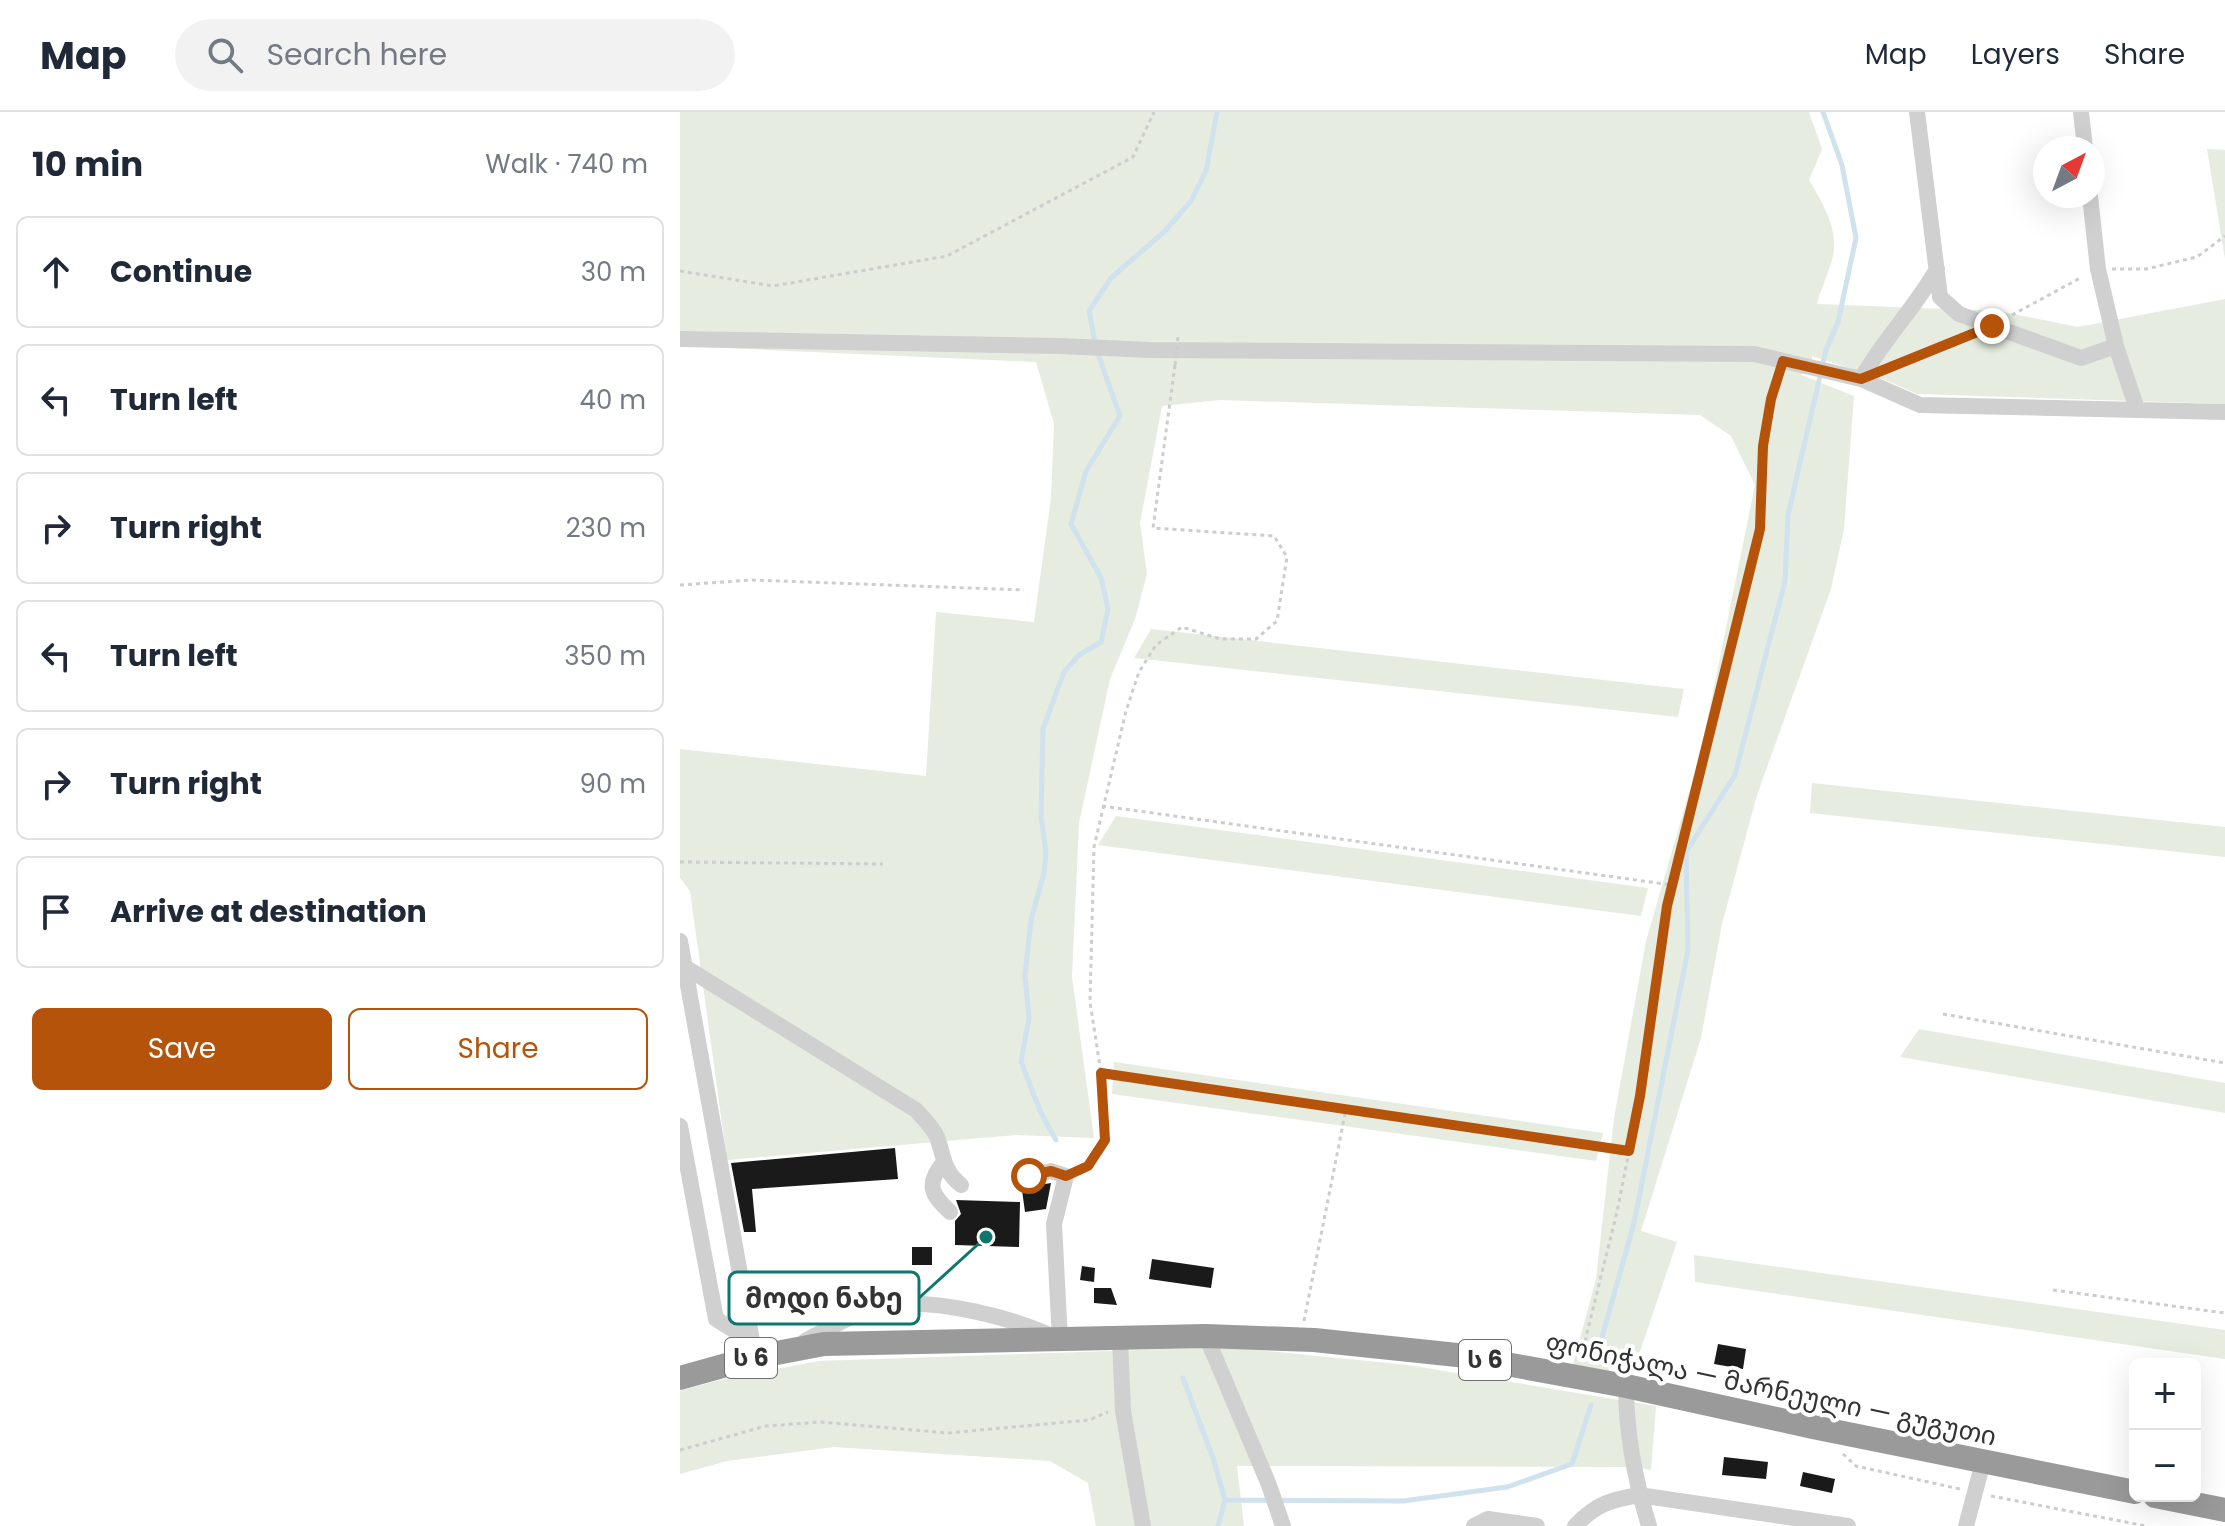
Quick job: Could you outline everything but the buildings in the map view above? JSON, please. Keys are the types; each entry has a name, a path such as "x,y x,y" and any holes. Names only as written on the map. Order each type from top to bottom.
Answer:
{"highway":[{"name":"ფონიჭალა — მარნეული — გუგუთი","path":"680,1378 753,1349 782,1352 824,1344 1206,1336 1300,1339 1457,1355 1626,1386 2129,1491"},
{"path":"2185,1502 2225,1510"}],"street":[{"path":"1917,112 1940,297 1959,314 2081,358 2116,346"},
{"path":"2081,112 2084,136"},
{"path":"2091,208 2098,269 2116,346 2137,409"},
{"path":"1861,379 1876,352 1937,269"},
{"path":"680,339 1150,350 1754,354 1861,379 1920,405 2225,412"},
{"path":"680,941 753,1349"},
{"path":"685,967 916,1110 936,1133 943,1163 951,1177 961,1185"},
{"path":"680,1126 716,1319 753,1349"},
{"path":"943,1163 935,1172 933,1189 935,1198 950,1212"},
{"path":"782,1352 853,1316 884,1306 923,1304 1032,1326 1060,1340 1054,1224 1066,1176 1051,1171 1029,1176"},
{"path":"1206,1336 1269,1485 1283,1526"},
{"path":"1120,1339 1123,1405 1143,1526"},
{"path":"1626,1386 1626,1427 1639,1495 1649,1526"},
{"path":"1966,1526 1983,1462"},
{"path":"1575,1526 1592,1509 1613,1500 1639,1495 1848,1526"},
{"path":"1474,1526 1488,1519 1537,1526"}],"path":[{"path":"680,271 773,286 947,256 1133,157 1154,112"},
{"path":"1861,379 1992,326 2098,269 2146,269 2197,257 2225,236"},
{"path":"1066,1176 1088,1166 1105,1140 1101,1073 1090,1002 1094,847 1102,806 1139,672 1156,645 1182,627 1220,639 1256,639 1277,621 1287,557 1274,536 1153,528 1178,336"},
{"path":"1576,1377 1629,1151 1672,885 1760,529 1763,446 1771,399 1783,361"},
{"path":"680,585 752,580 1024,590"},
{"path":"1102,806 1672,885"},
{"path":"680,862 883,864"},
{"path":"1943,1014 2225,1063"},
{"path":"1101,1073 1629,1151"},
{"path":"1300,1339 1346,1109"},
{"path":"2053,1290 2225,1313"},
{"path":"680,1450 766,1426 821,1422 948,1433 1089,1420 1123,1405"}],"shaded area":[{"path":"680,112 1809,112 1822,149 1809,180 1828,216 1834,236 1831,262 1817,304 1998,311 2078,327 2225,299 2225,404 1917,394 1812,356 1812,364 1801,375 1854,396 1844,529 1831,589 1757,795 1722,924 1701,1038 1641,1231 1677,1242 1636,1363 1610,1359 1608,1374 1572,1368 1596,1279 1614,1118 1646,941 1701,751 1755,485 1731,436 1700,415 1220,400 1162,406 1140,523 1147,574 1135,619 1110,679 1079,823 1072,977 1094,1138 1016,1135 727,1160 690,891 680,878 680,749 926,776 936,612 1034,622 1051,498 1054,424 1036,362 680,346"},
{"path":"2207,149 2225,150 2225,259"},
{"path":"1151,629 1684,689 1678,717 1134,658"},
{"path":"1812,783 2225,827 2225,857 1810,813"},
{"path":"1116,816 1648,888 1641,916 1098,845"},
{"path":"1919,1029 2225,1083 2225,1113 1900,1057"},
{"path":"1114,1062 1603,1133 1596,1161 1112,1094"},
{"path":"1694,1255 2225,1330 2225,1359 1695,1282"},
{"path":"1228,1347 1408,1365 1656,1406 1651,1470 1635,1467 1237,1466 1244,1526 1096,1526 1088,1483 1050,1461 834,1447 727,1461 680,1474 680,1391 720,1380 818,1361"}],"waterway":[{"path":"1056,1140 1041,1113 1021,1062 1029,1018 1025,975 1031,920 1044,873 1046,852 1041,816 1043,729 1064,672 1079,655 1101,642 1108,609 1101,578 1071,524 1086,471 1120,416 1096,348 1089,311 1111,278 1165,231 1191,201 1206,171 1217,112"},
{"path":"1595,1362 1634,1223 1688,950 1686,852 1735,775 1785,581 1788,515 1826,350 1838,322 1856,238 1842,165 1823,112"},
{"path":"1183,1378 1225,1500 1218,1526"},
{"path":"1225,1500 1403,1501 1507,1487 1572,1464 1591,1405"}],"place":[{"name":"მოდი ნახე","path":"986,1237"}],"route":[{"path":"1029,1176 1051,1171 1066,1176 1088,1166 1105,1140 1101,1073 1629,1151 1640,1096 1667,906 1760,529 1763,446 1771,399 1783,361 1861,379 1992,326"}]}
